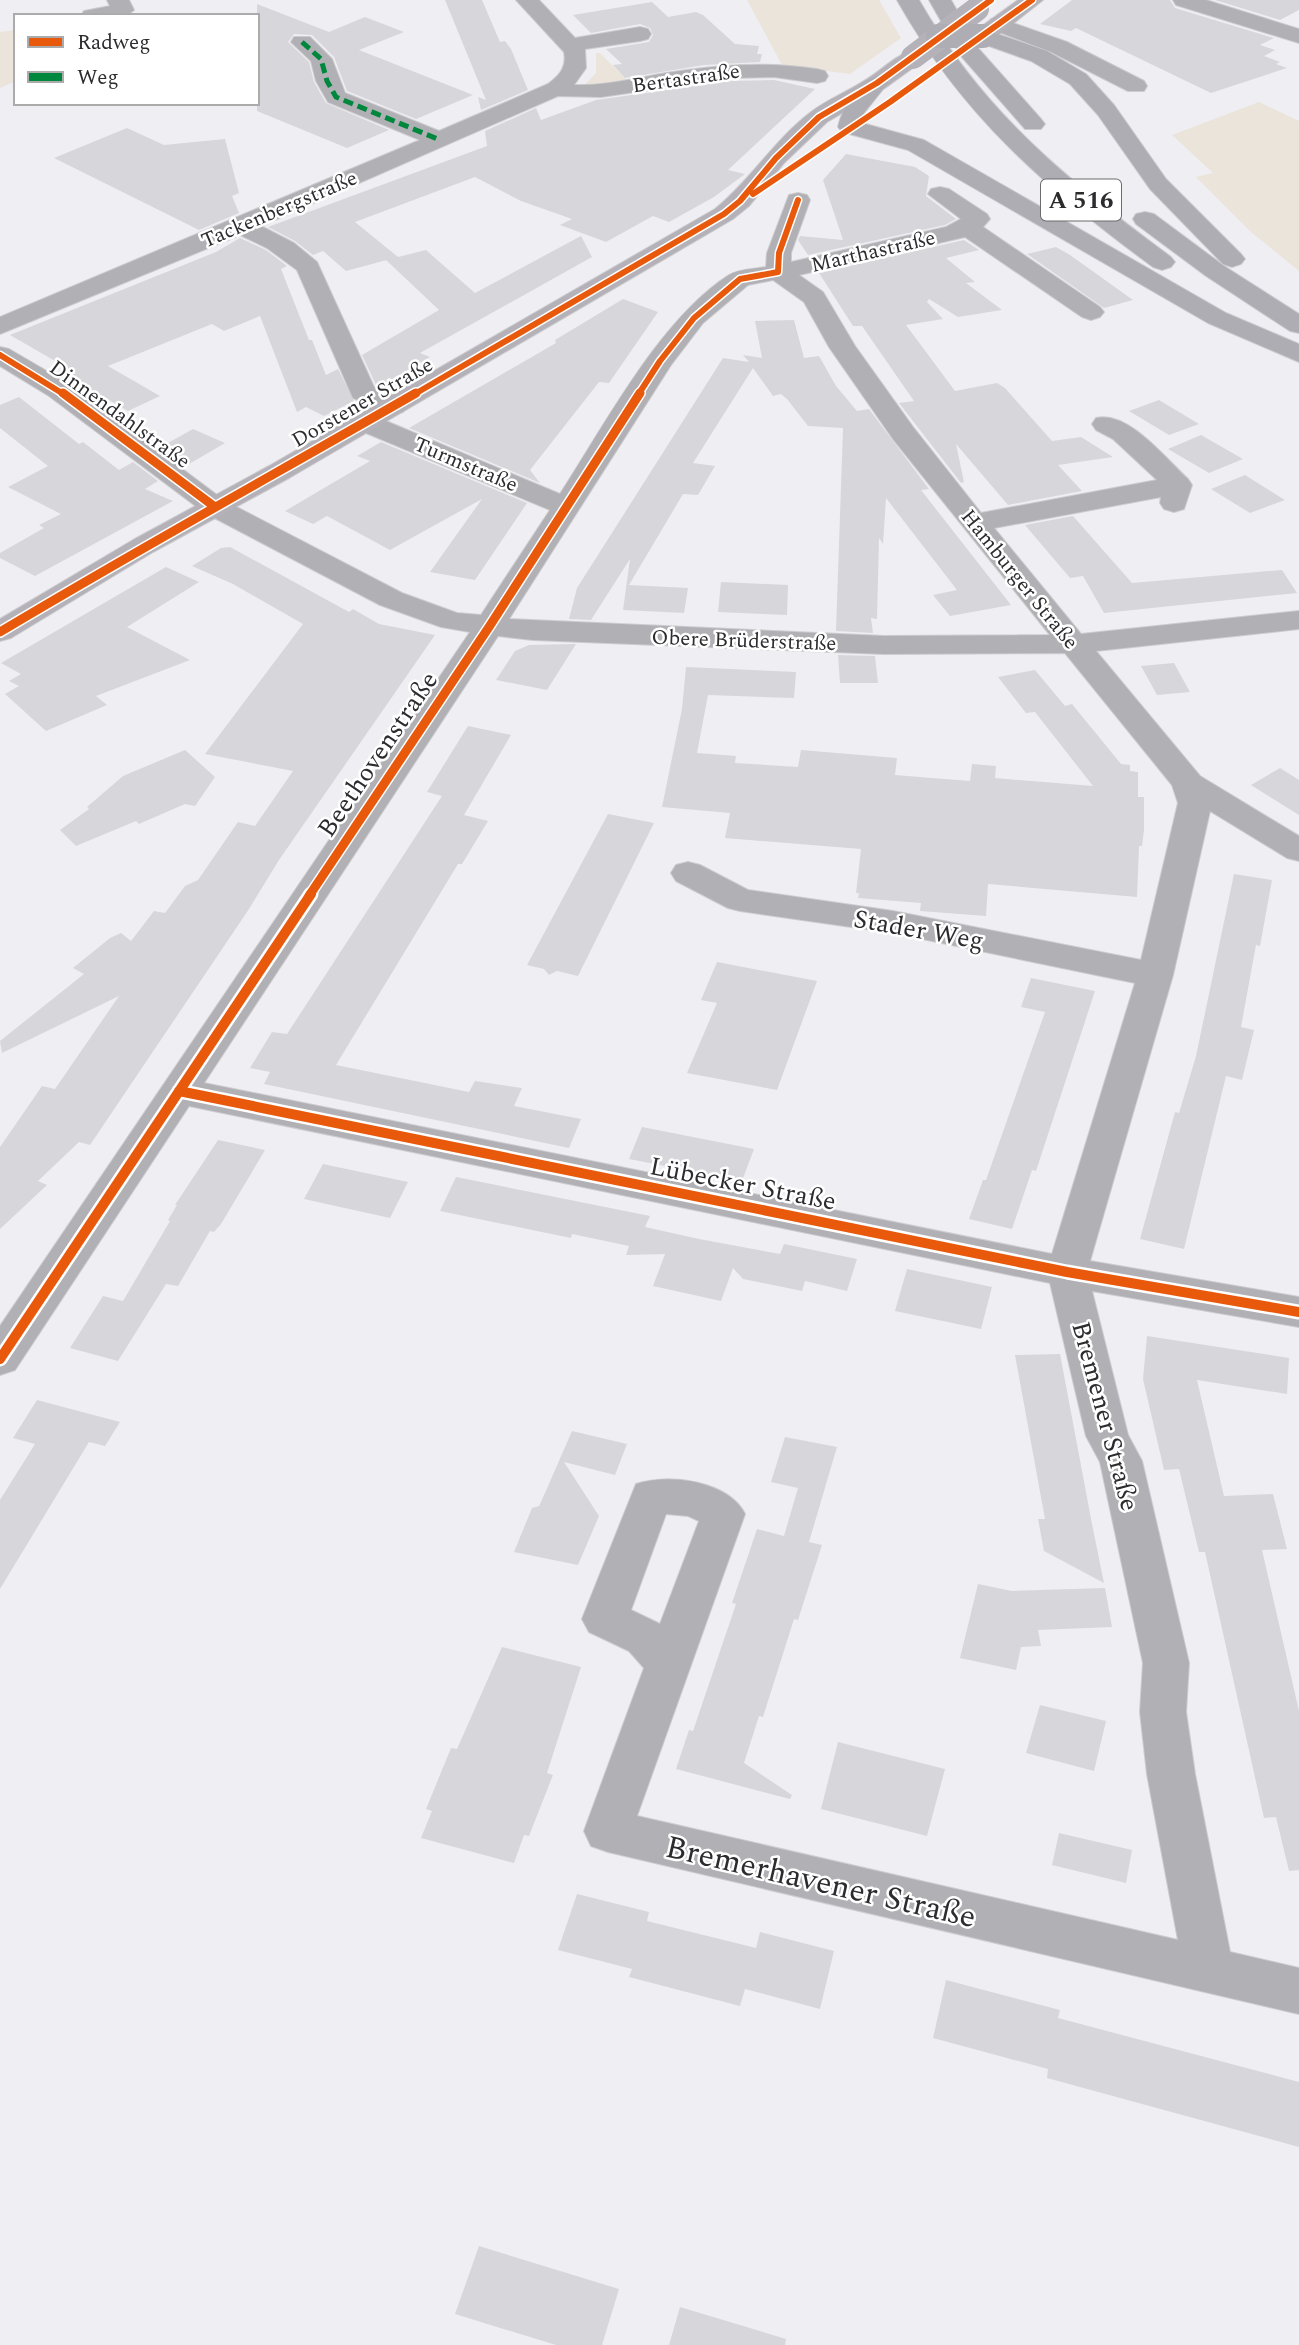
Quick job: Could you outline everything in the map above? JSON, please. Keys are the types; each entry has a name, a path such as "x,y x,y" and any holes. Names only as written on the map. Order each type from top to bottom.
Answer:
{"highway":[{"name":"A 516","path":"908,0 926,36 974,100 1044,169 1153,256 1299,354"},
{"name":"A 516","path":"940,0 969,51 1019,110 1051,142"},
{"path":"938,36 991,30 1078,79 1091,91 1158,184 1180,209 1299,318"},
{"path":"877,83 853,111 850,127 916,145 1217,318 1299,354"},
{"name":"A 516","path":"1123,201 1164,235 1299,326"}],"main road":[{"name":"Dorstener Straße","path":"0,632 143,546 393,406 724,214 927,76 1032,0"},
{"name":"Dorstener Straße","path":"740,201 776,158 819,117 877,83 984,4"}],"street":[{"path":"102,14 123,10 118,0"},
{"path":"527,0 570,45 577,57 567,80 556,89"},
{"path":"1184,0 1299,36"},
{"path":"991,30 1059,47 1136,86"},
{"path":"570,45 640,34"},
{"path":"302,43 321,59 327,81 336,97 440,140"},
{"name":"Bertastraße","path":"556,89 584,93 746,68 782,69 817,76"},
{"name":"Tackenbergstraße","path":"0,326 239,227 556,89"},
{"name":"Marthastraße","path":"778,272 954,233 978,219 940,194"},
{"path":"778,272 779,253 798,200"},
{"name":"Turmstraße","path":"239,227 254,231 309,267 363,392 393,406"},
{"name":"Marthastraße","path":"967,227 1091,312"},
{"name":"Beethovenstraße","path":"0,1359 489,627 660,361 694,318 740,279 778,272"},
{"name":"Hamburger Straße","path":"778,272 814,297 842,347 903,433 1188,783 1299,852"},
{"name":"Dinnendahlstraße","path":"0,355 59,390 215,507"},
{"name":"Turmstraße","path":"364,422 567,507"},
{"path":"974,523 1176,495 1123,433 1106,424"},
{"name":"Obere Brüderstraße","path":"215,507 391,599 453,621 489,627 843,644 1073,644 1299,620"},
{"path":"1067,1272 1155,975 1195,803 1188,783"},
{"name":"Stader Weg","path":"688,873 740,900 894,922 1155,975"},
{"name":"Lübecker Straße","path":"179,1091 1067,1272 1299,1312"},
{"name":"Bremener Straße","path":"1067,1272 1107,1436 1122,1461 1166,1663 1163,1712 1171,1774 1209,1970"},
{"name":"Bremerhavener Straße","path":"669,1662 608,1831 1209,1970"},
{"path":"1209,1970 1299,1991"}],"shaded area":[{"path":"747,0 879,0 901,38 850,74 782,65"},
{"path":"14,30 14,82 0,88 0,32"},
{"path":"596,53 600,53 630,83 579,90 596,73"},
{"path":"1259,102 1299,121 1299,271 1251,232 1196,177 1213,173 1172,135"}],"building":[{"path":"445,0 482,0 500,42 505,41 511,49 528,90 481,110 478,97 486,100"},
{"path":"1072,0 1170,0 1175,8 1274,38 1260,45 1275,50 1264,56 1287,68 1211,93 1076,28 1071,31 1040,24"},
{"path":"1215,0 1299,0 1299,10 1280,20"},
{"path":"652,2 668,17 696,12 703,15 735,44 759,46 757,54 762,54 760,62 704,65 625,78 613,65 622,64 606,49 649,42 653,35 650,28 640,24 591,33 573,15"},
{"path":"257,4 329,32 365,17 404,32 359,50 473,95 416,119 347,91 334,57 312,35 294,34 288,42 309,62 314,82 326,103 389,130 347,148 257,111"},
{"path":"774,80 815,89 728,170 745,174 714,197 669,222 653,216 606,242 560,225 572,219 521,201 475,177 355,222 398,257 346,271 323,251 313,255 295,241 268,227 487,146 485,131 536,108 541,120 596,100 731,81"},
{"path":"127,128 164,145 225,139 239,193 232,196 239,213 199,230 54,158"},
{"path":"846,154 915,167 929,176 926,196 956,219 945,225 808,255 798,240 800,236 843,240 823,180"},
{"path":"581,236 592,257 420,353 430,357 379,387 376,385 362,355 439,310 386,260 426,250 475,293"},
{"path":"240,238 266,250 287,266 281,269 326,375 338,369 354,401 324,416 306,407 297,412 260,316 224,331 212,324 108,366 160,396 128,411 68,376 76,373 10,335 216,252"},
{"path":"964,240 979,250 946,258 975,282 966,283 1002,310 958,317 929,299 927,302 943,319 906,325 955,391 997,383 1005,388 1052,441 1081,437 1113,457 1058,465 1082,491 1008,505 956,444 964,482 961,483 899,403 914,401 862,326 853,326 819,273"},
{"path":"1056,247 1133,300 1104,308 1027,254"},
{"path":"623,299 658,312 609,383 599,382 530,470 540,483 409,428 556,343 555,340"},
{"path":"794,320 804,358 819,356 836,386 857,411 869,409 929,489 921,490 1011,605 950,616 933,595 957,590 886,498 883,544 879,538 877,619 871,618 873,633 836,631 843,428 808,426 787,399 781,394 773,396 753,368 693,463 715,466 698,495 683,494 629,585 688,588 684,613 623,610 630,559 591,620 569,619 577,588 723,358 749,362 743,355 762,358 755,321"},
{"path":"19,397 79,444 83,442 119,470 133,462 158,481 145,489 173,501 35,576 0,558 0,553 44,528 39,525 61,514 8,487 48,466 0,428 0,405"},
{"path":"1159,400 1199,424 1169,435 1129,411"},
{"path":"193,429 225,443 184,467 159,448"},
{"path":"1201,435 1243,459 1209,473 1168,449"},
{"path":"381,442 527,503 475,580 430,572 482,499 390,550 327,516 313,524 285,511 370,461 357,456"},
{"path":"1245,475 1285,500 1250,513 1211,489"},
{"path":"1073,516 1132,583 1282,570 1297,593 1104,613 1083,576 1070,578 1025,525"},
{"path":"230,547 349,612 353,609 379,624 435,635 279,860 90,1145 79,1142 38,1181 47,1185 0,1229 0,1147 42,1086 55,1089 119,996 2,1053 0,1041 84,974 73,968 110,938 121,933 131,941 154,911 165,913 185,886 198,880 238,822 255,826 293,771 205,754 303,624 233,584 192,566 221,548"},
{"path":"166,567 199,582 127,627 190,660 96,696 107,705 46,731 5,694 19,686 9,681 21,674 1,663"},
{"path":"721,582 788,585 787,615 718,612"},
{"path":"576,644 547,690 496,680 515,651 529,645"},
{"path":"838,655 875,656 878,683 840,683"},
{"path":"1174,663 1190,692 1157,695 1141,666"},
{"path":"686,667 796,672 794,698 708,695 697,753 736,756 735,763 798,767 801,750 897,758 895,775 970,781 972,764 996,766 995,778 1093,786 1035,712 1026,713 998,677 1035,670 1065,706 1072,704 1121,764 1130,765 1130,771 1138,772 1138,797 1144,797 1144,830 1142,846 1139,846 1137,897 988,884 986,916 920,911 921,903 858,898 859,893 856,893 861,849 725,838 730,813 662,807 682,709"},
{"path":"468,726 511,735 464,815 488,821 462,864 458,864 336,1065 469,1092 475,1081 522,1088 514,1106 581,1119 569,1148 264,1084 270,1072 250,1068 272,1032 287,1034 442,796 427,792"},
{"path":"185,750 215,777 195,806 185,804 139,824 136,821 76,846 60,830 89,809 87,807 123,776"},
{"path":"1280,768 1299,780 1299,815 1251,785"},
{"path":"608,814 654,823 578,976 557,971 549,975 544,969 527,965"},
{"path":"1234,874 1272,880 1260,946 1256,945 1241,1027 1254,1030 1242,1080 1226,1076 1184,1249 1140,1239 1175,1112 1179,1113 1196,1056"},
{"path":"717,962 817,981 777,1090 687,1073 717,1003 701,1000"},
{"path":"1031,978 1095,991 1036,1171 1032,1170 1012,1229 969,1219 983,1180 986,1180 1045,1012 1021,1007"},
{"path":"642,1127 754,1149 742,1181 629,1159"},
{"path":"218,1140 265,1150 221,1224 214,1232 210,1231 178,1286 166,1284 118,1361 70,1348 103,1296 123,1301 170,1221 168,1220 175,1205"},
{"path":"323,1164 408,1182 390,1218 304,1199"},
{"path":"456,1177 650,1216 645,1227 699,1239 780,1254 784,1244 857,1259 847,1291 805,1281 802,1291 743,1279 733,1268 721,1301 653,1286 665,1254 626,1255 629,1246 572,1234 571,1238 440,1211"},
{"path":"907,1269 992,1287 981,1329 895,1311"},
{"path":"1147,1336 1289,1358 1287,1394 1197,1380 1224,1496 1273,1494 1287,1549 1262,1550 1299,1711 1299,1870 1289,1871 1276,1817 1264,1818 1205,1552 1199,1552 1179,1469 1164,1470 1143,1379"},
{"path":"1060,1354 1104,1583 1044,1551 1038,1519 1045,1519 1015,1355"},
{"path":"37,1400 120,1422 105,1446 89,1442 0,1589 0,1500 35,1444 13,1438"},
{"path":"572,1431 627,1444 615,1475 564,1462 599,1516 578,1565 514,1552 532,1508 539,1506"},
{"path":"785,1437 837,1447 809,1542 822,1545 798,1620 794,1619 763,1717 759,1716 744,1763 792,1795 790,1799 676,1769 689,1730 693,1731 736,1604 732,1603 757,1529 784,1536 798,1488 771,1482"},
{"path":"978,1584 1012,1591 1105,1588 1112,1627 1038,1630 1041,1646 1021,1647 1016,1670 960,1658"},
{"path":"502,1647 581,1667 547,1773 553,1775 529,1836 524,1835 514,1863 421,1838 432,1811 426,1809 451,1748 457,1749"},
{"path":"1040,1705 1106,1721 1094,1771 1026,1753"},
{"path":"838,1742 945,1769 927,1836 821,1809"},
{"path":"1059,1833 1132,1850 1126,1883 1052,1865"},
{"path":"577,1894 649,1912 647,1921 756,1948 760,1932 834,1951 820,2009 745,1989 740,2006 629,1977 632,1969 558,1950"},
{"path":"946,1980 1060,2010 1058,2018 1299,2082 1299,2147 1047,2078 1048,2069 933,2038"},
{"path":"479,2246 619,2289 602,2345 556,2345 455,2314"},
{"path":"680,2307 786,2339 785,2345 669,2345"}],"marked path":[{"path":"302,42 321,59 327,81 336,97 440,140"}],"cycle path":[{"path":"0,632 143,546 279,472 724,214 740,201 776,158 819,117 877,83 991,0"},
{"path":"753,194 890,102 1032,0"},
{"path":"0,1359 489,627 660,361 694,318 740,279 778,272 779,253 798,200"},
{"path":"0,355 59,390 215,507"},
{"path":"179,1091 1067,1272 1299,1312"}]}
